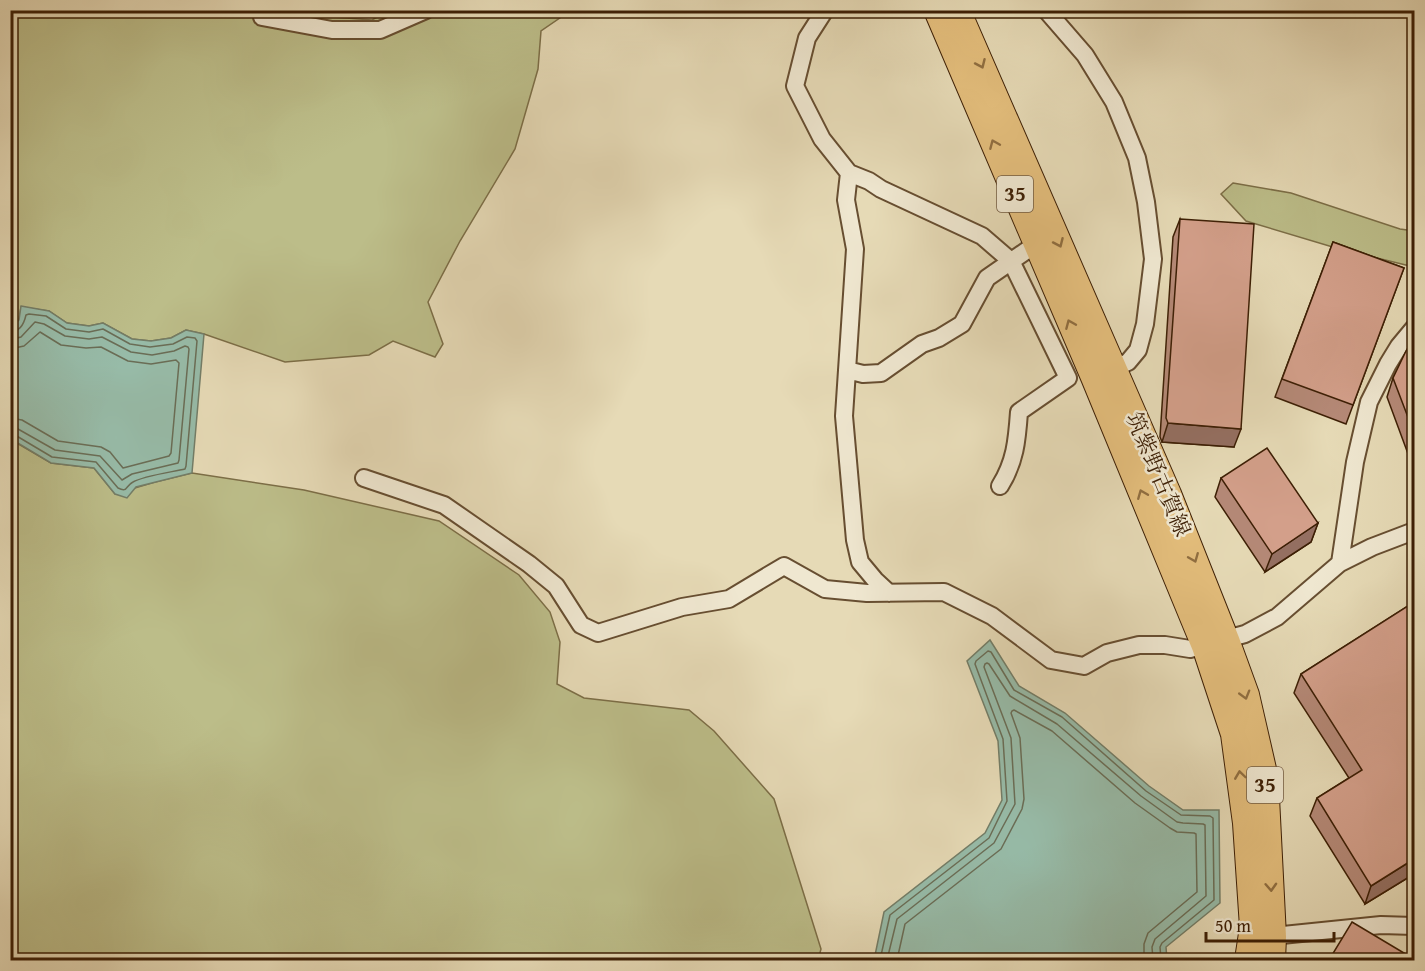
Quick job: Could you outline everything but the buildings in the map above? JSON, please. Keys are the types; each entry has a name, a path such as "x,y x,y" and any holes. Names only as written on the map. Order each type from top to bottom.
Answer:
{"main road":[{"name":"筑紫野古賀線","path":"937,10 1036,244 1168,494 1215,642 1245,695 1265,778 1261,949"},
{"name":"筑紫野古賀線","path":"957,10 1104,373"}],"street":[{"path":"261,17 332,30 380,30 426,10"},
{"path":"825,10 807,38 795,86 822,139 849,173 982,236 1011,261 1068,378 1019,412 1017,444 1009,472 1000,486"},
{"path":"1046,10 1085,55 1114,102 1137,158 1146,202 1153,259 1145,324 1138,350 1128,362 1104,373"},
{"path":"849,173 846,200 855,249 844,416 855,540 860,561 875,580 890,593"},
{"path":"847,370 863,374 881,373 922,344 939,338 962,324 987,278 1036,244"},
{"path":"1340,563 1354,462 1369,402 1388,364 1414,328"},
{"path":"364,478 444,505 529,564 556,586 581,625 598,633 682,607 729,599 784,566 825,590 867,593 944,592 992,616 1051,660 1084,666 1107,653 1139,645 1165,645 1190,649 1245,634 1277,617 1340,563 1372,547 1414,531"},
{"path":"1261,949 1381,925 1414,926"}],"shaded area":[{"path":"240,10 372,20 390,10 570,11 541,31 538,69 515,149 460,241 428,302 443,344 435,357 393,341 369,355 285,362 186,330 171,338 151,341 132,339 103,323 89,326 67,323 49,311 21,307 19,320 11,328 11,11"},
{"path":"1233,183 1291,193 1400,229 1414,231 1414,267 1336,248 1246,221 1221,194"},
{"path":"10,439 51,463 94,468 115,494 192,473 304,490 439,521 519,575 550,612 560,642 557,684 584,698 689,710 714,731 774,799 821,949 818,960 11,960"}],"water":[{"path":"21,306 49,311 67,323 89,326 103,323 132,339 151,341 171,338 186,330 204,334 192,473 136,487 127,498 115,494 94,468 51,463 11,439 11,328 19,320"},
{"path":"990,640 1019,686 1065,713 1149,786 1183,810 1219,810 1220,903 1166,947 1167,960 874,960 884,912 985,833 1002,800 998,741 967,661"}]}
